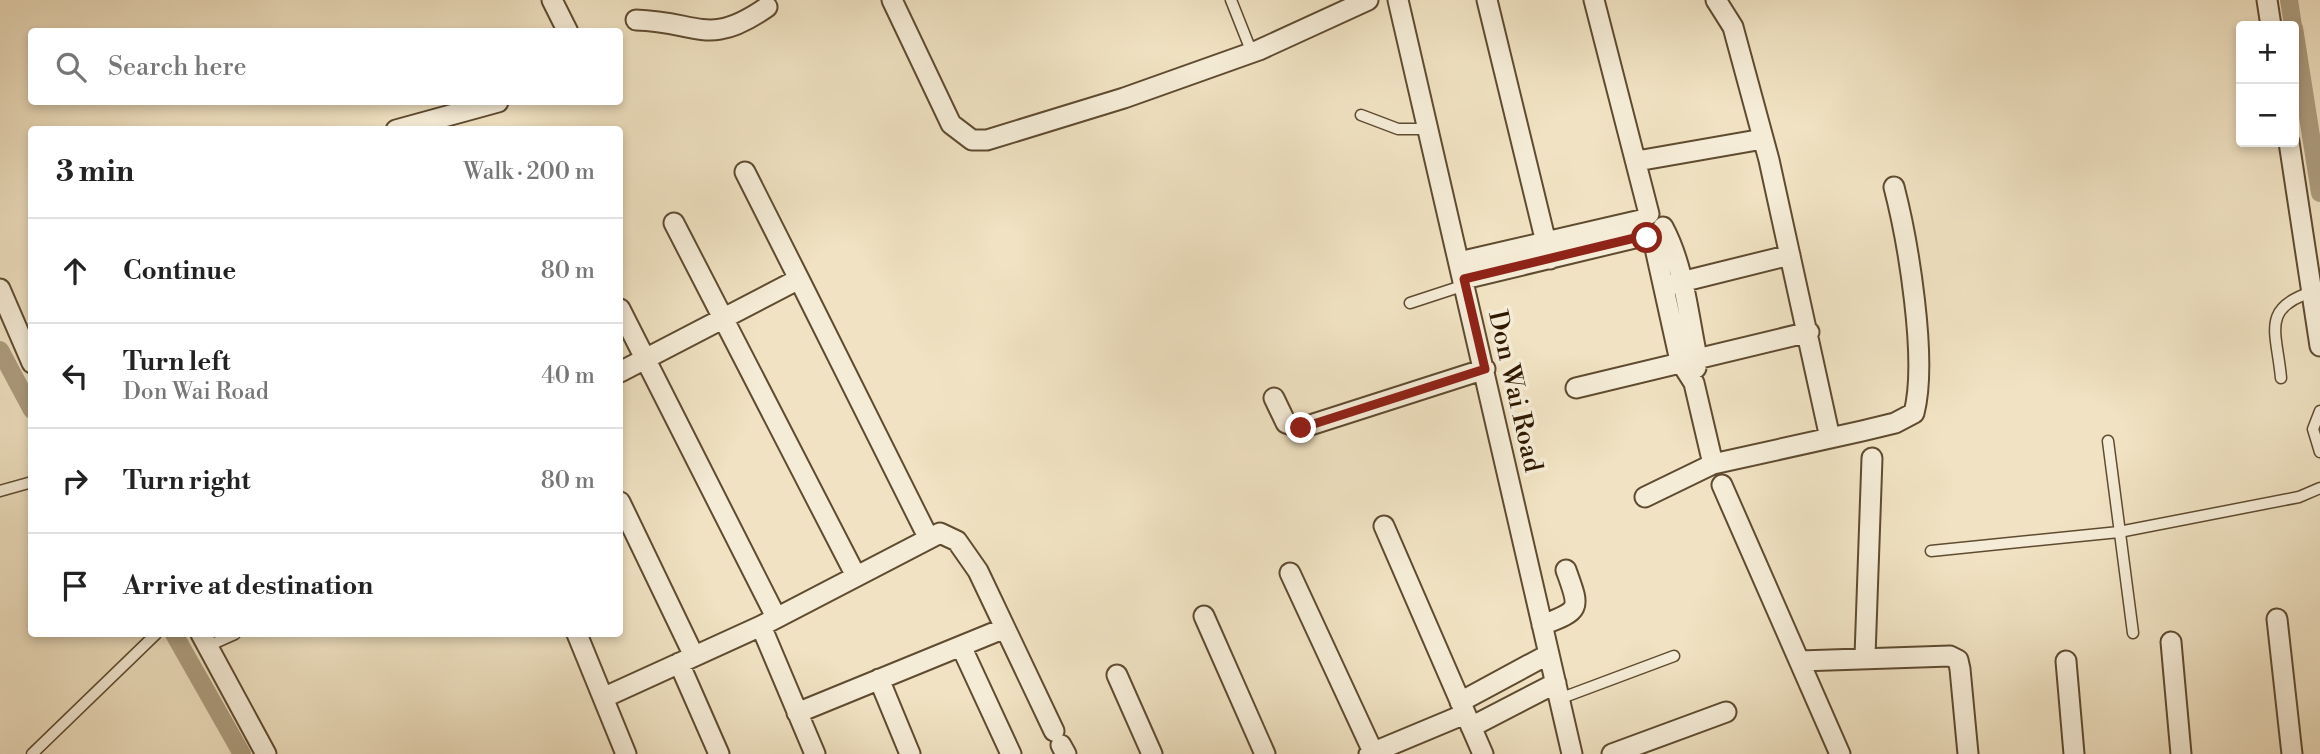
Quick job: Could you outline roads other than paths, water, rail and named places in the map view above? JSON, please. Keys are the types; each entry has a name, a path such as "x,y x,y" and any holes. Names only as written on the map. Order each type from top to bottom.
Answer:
{"street":[{"path":"552,0 566,28"},
{"path":"892,0 951,124 972,140 987,140 1124,98 1252,52 1367,0"},
{"name":"Don Wai Road","path":"1398,0 1572,754"},
{"path":"1487,0 1548,250"},
{"path":"1594,0 1637,161 1650,227 1675,253 1673,284 1713,464"},
{"path":"1716,0 1733,27 1763,139 1809,332 1830,438"},
{"path":"2267,0 2270,21"},
{"path":"636,20 672,22 706,32 726,30 744,23 770,2"},
{"path":"411,126 487,105"},
{"path":"1637,161 1763,139"},
{"path":"2290,147 2320,346"},
{"path":"745,172 928,537"},
{"path":"1645,497 1713,464 1895,423 1914,413 1918,377 1914,306 1894,187"},
{"path":"674,223 856,576"},
{"path":"1462,275 1548,250 1650,227"},
{"path":"1673,284 1790,255"},
{"path":"623,370 799,279"},
{"path":"0,289 28,354"},
{"path":"623,315 768,622 797,713 815,754"},
{"path":"1577,387 1809,332"},
{"path":"1274,398 1286,423 1301,428 1485,369"},
{"path":"1865,656 1872,458"},
{"path":"1722,485 1840,754"},
{"path":"623,509 687,660 719,754"},
{"path":"1384,526 1483,754"},
{"path":"605,696 768,622 940,533 949,535 966,551 1060,743"},
{"path":"1542,625 1570,614 1575,607 1576,597 1566,570"},
{"path":"1290,573 1372,753 1465,715 1558,691"},
{"path":"1204,616 1265,754"},
{"path":"2277,619 2292,754"},
{"path":"797,713 1005,628"},
{"path":"578,637 605,696 626,754"},
{"path":"205,640 267,754"},
{"path":"2171,642 2181,754"},
{"path":"961,646 1011,754"},
{"path":"1465,715 1549,654"},
{"path":"1800,661 1865,656 1938,655 1958,660 1968,754"},
{"path":"2066,661 2074,754"},
{"path":"1117,675 1152,754"},
{"path":"879,679 910,754"},
{"path":"1612,754 1726,712"}],"lane":[{"path":"1231,0 1252,52"},
{"path":"1362,115 1398,129 1427,129"},
{"path":"1410,303 1462,275"},
{"path":"2281,378 2275,318 2280,308 2290,299 2312,292"},
{"path":"2320,411 2313,429 2320,452"},
{"path":"2108,440 2133,633"},
{"path":"0,491 28,483"},
{"path":"1931,551 2119,532 2299,497 2320,488"},
{"path":"32,754 152,637"},
{"path":"1558,691 1674,656"}],"waterway":[{"path":"2289,0 2292,21"},
{"path":"2299,60 2320,193"},
{"path":"0,350 28,402"},
{"path":"176,637 242,754"}]}
